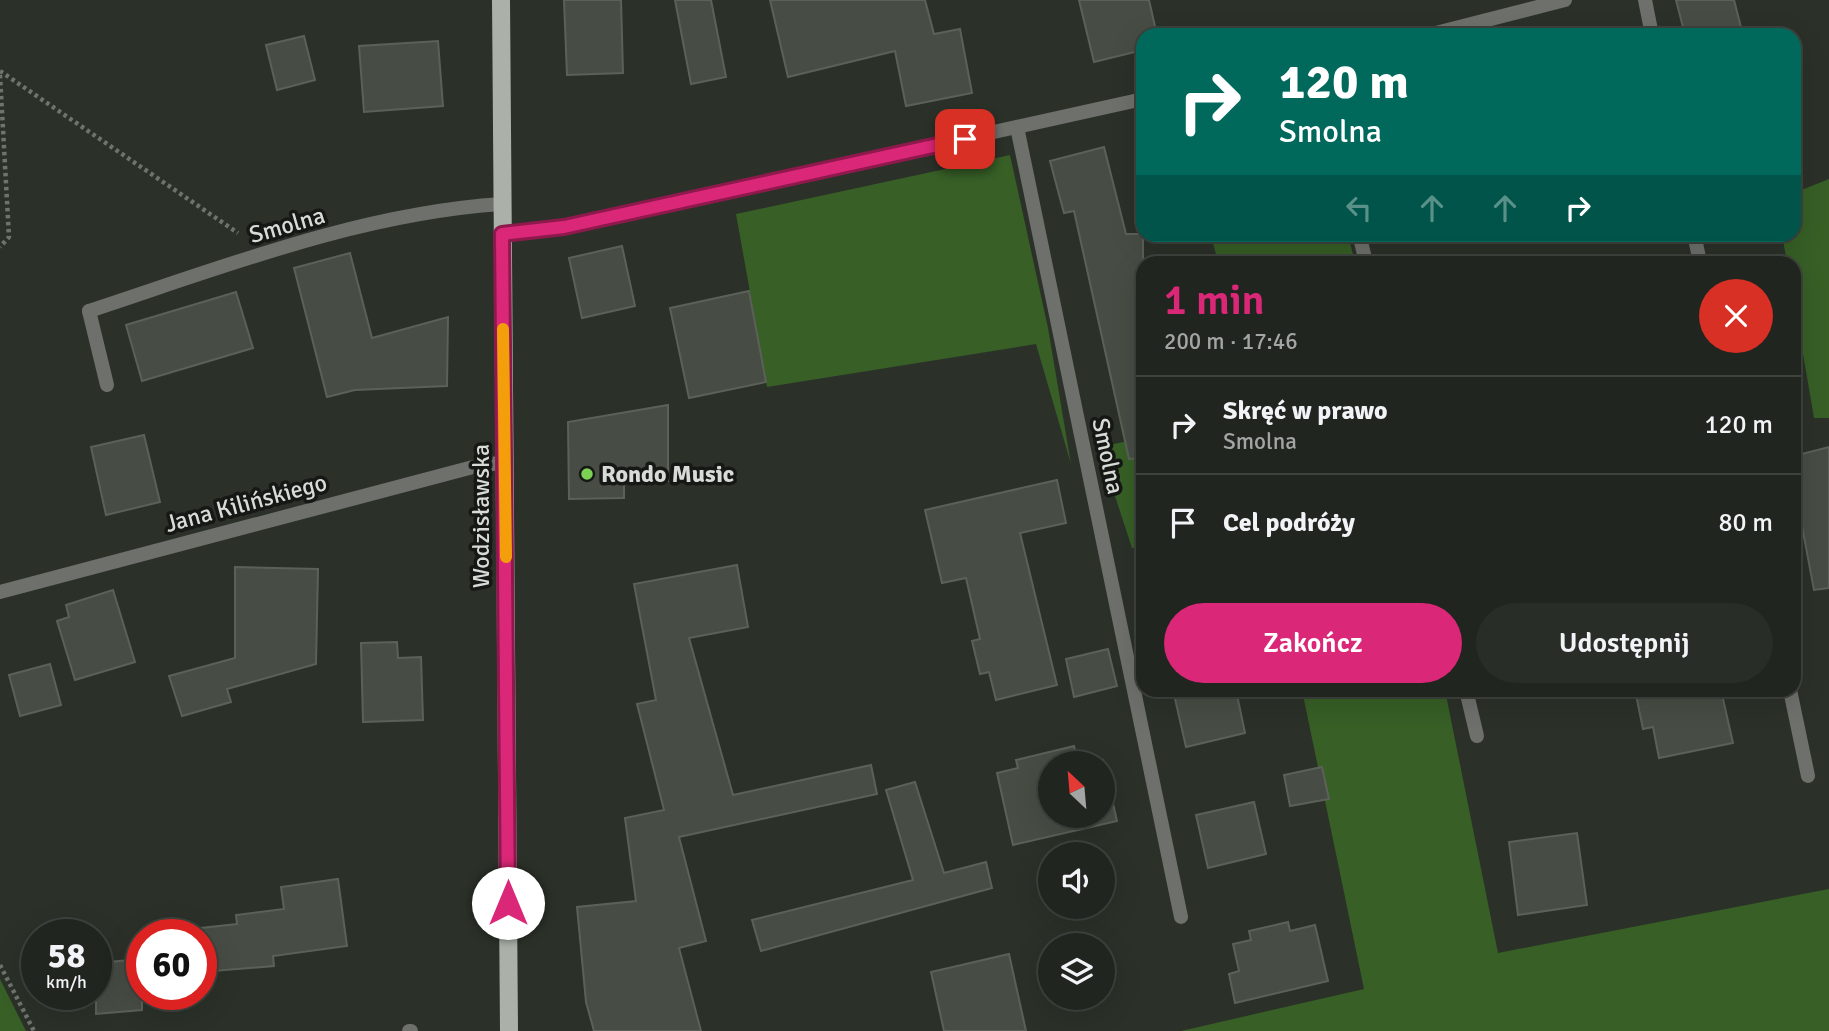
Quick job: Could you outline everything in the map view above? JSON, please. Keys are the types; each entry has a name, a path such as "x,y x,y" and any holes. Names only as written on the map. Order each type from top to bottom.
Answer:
{"main road":[{"name":"Wodzisławska","path":"501,0 509,1031"}],"street":[{"path":"1455,28 1565,0"},
{"path":"1645,0 1651,28"},
{"path":"502,234 564,227 1136,101"},
{"name":"Smolna","path":"1017,127 1181,916"},
{"name":"Smolna","path":"107,385 89,311 268,253 435,210 502,204"},
{"name":"Jana Kilińskiego","path":"0,592 473,467 505,462"},
{"path":"1468,697 1477,736"},
{"path":"1791,697 1808,776"}],"path":[{"path":"0,73 9,237 0,247"},
{"path":"0,73 268,253"},
{"path":"0,965 34,1031"}],"green space":[{"path":"1010,155 1048,328 1071,464 1036,344 767,387 736,214"},
{"path":"1829,179 1829,418 1814,418 1801,342 1801,256 1786,256 1783,242 1801,242 1801,190"},
{"path":"1213,242 1350,242 1353,256 1216,256"},
{"path":"1136,439 1136,547 1132,548 1099,447"},
{"path":"1303,697 1446,697 1498,953 1829,889 1829,1031 1181,1031 1364,989"},
{"path":"0,979 26,1031 0,1031"}],"building":[{"path":"564,0 621,0 623,73 567,75"},
{"path":"675,0 711,0 726,77 691,84"},
{"path":"770,0 925,0 934,34 960,29 972,93 906,106 895,51 788,77"},
{"path":"1079,0 1149,0 1155,28 1136,28 1136,52 1094,62"},
{"path":"1676,0 1734,0 1741,28 1683,28"},
{"path":"304,36 315,80 277,90 266,45"},
{"path":"438,41 443,106 364,112 359,46"},
{"path":"1104,147 1126,234 1136,234 1136,242 1143,242 1143,256 1136,256 1136,458 1129,459 1074,211 1064,213 1050,161"},
{"path":"622,246 635,306 582,318 569,258"},
{"path":"350,253 372,338 448,317 447,386 355,390 327,397 294,268"},
{"path":"749,291 766,382 689,398 670,308"},
{"path":"236,292 253,348 142,381 126,325"},
{"path":"668,405 668,481 624,481 624,498 569,499 568,422"},
{"path":"144,435 160,502 106,515 91,447"},
{"path":"1829,447 1829,588 1814,590 1801,521 1801,454"},
{"path":"1057,480 1066,523 1020,533 1057,685 996,700 989,672 980,674 972,641 980,639 966,578 942,583 925,510"},
{"path":"737,565 748,627 689,638 733,795 871,765 877,794 679,837 706,941 679,948 701,1031 594,1031 586,1002 577,907 636,901 625,818 664,810 637,704 656,700 634,584"},
{"path":"235,567 318,569 316,664 227,689 231,702 182,716 169,676 235,658"},
{"path":"113,590 135,662 75,680 57,621 69,617 66,605"},
{"path":"397,642 398,658 421,657 423,720 363,722 361,643"},
{"path":"1108,649 1117,686 1074,697 1066,659"},
{"path":"50,664 61,705 20,716 9,675"},
{"path":"1175,697 1237,697 1245,733 1186,747"},
{"path":"1636,697 1723,697 1733,743 1659,758 1653,727 1643,729"},
{"path":"1074,746 1075,751 1053,751"},
{"path":"1038,755 1038,828 1087,828 1013,845 997,773 1018,768 1016,760"},
{"path":"1322,767 1329,799 1290,806 1284,775"},
{"path":"915,782 944,873 986,862 992,888 761,951 752,920 913,880 886,790"},
{"path":"1254,802 1266,854 1208,868 1196,815"},
{"path":"1577,833 1587,905 1518,915 1509,842"},
{"path":"338,879 347,946 273,956 274,966 217,971 217,926 237,924 236,915 284,909 281,887"},
{"path":"1288,922 1290,931 1315,925 1328,981 1235,1003 1229,974 1239,971 1233,944 1251,940 1249,931"},
{"path":"1009,954 1026,1031 944,1031 931,972"},
{"path":"126,960 126,1010 142,1010 96,1014 96,1010 112,1010 112,962"}],"slow traffic":[{"path":"503,329 506,557"}],"place":[{"name":"Rondo Music","path":"587,474"}],"route":[{"path":"508,903 502,234 564,227 965,139"}]}
